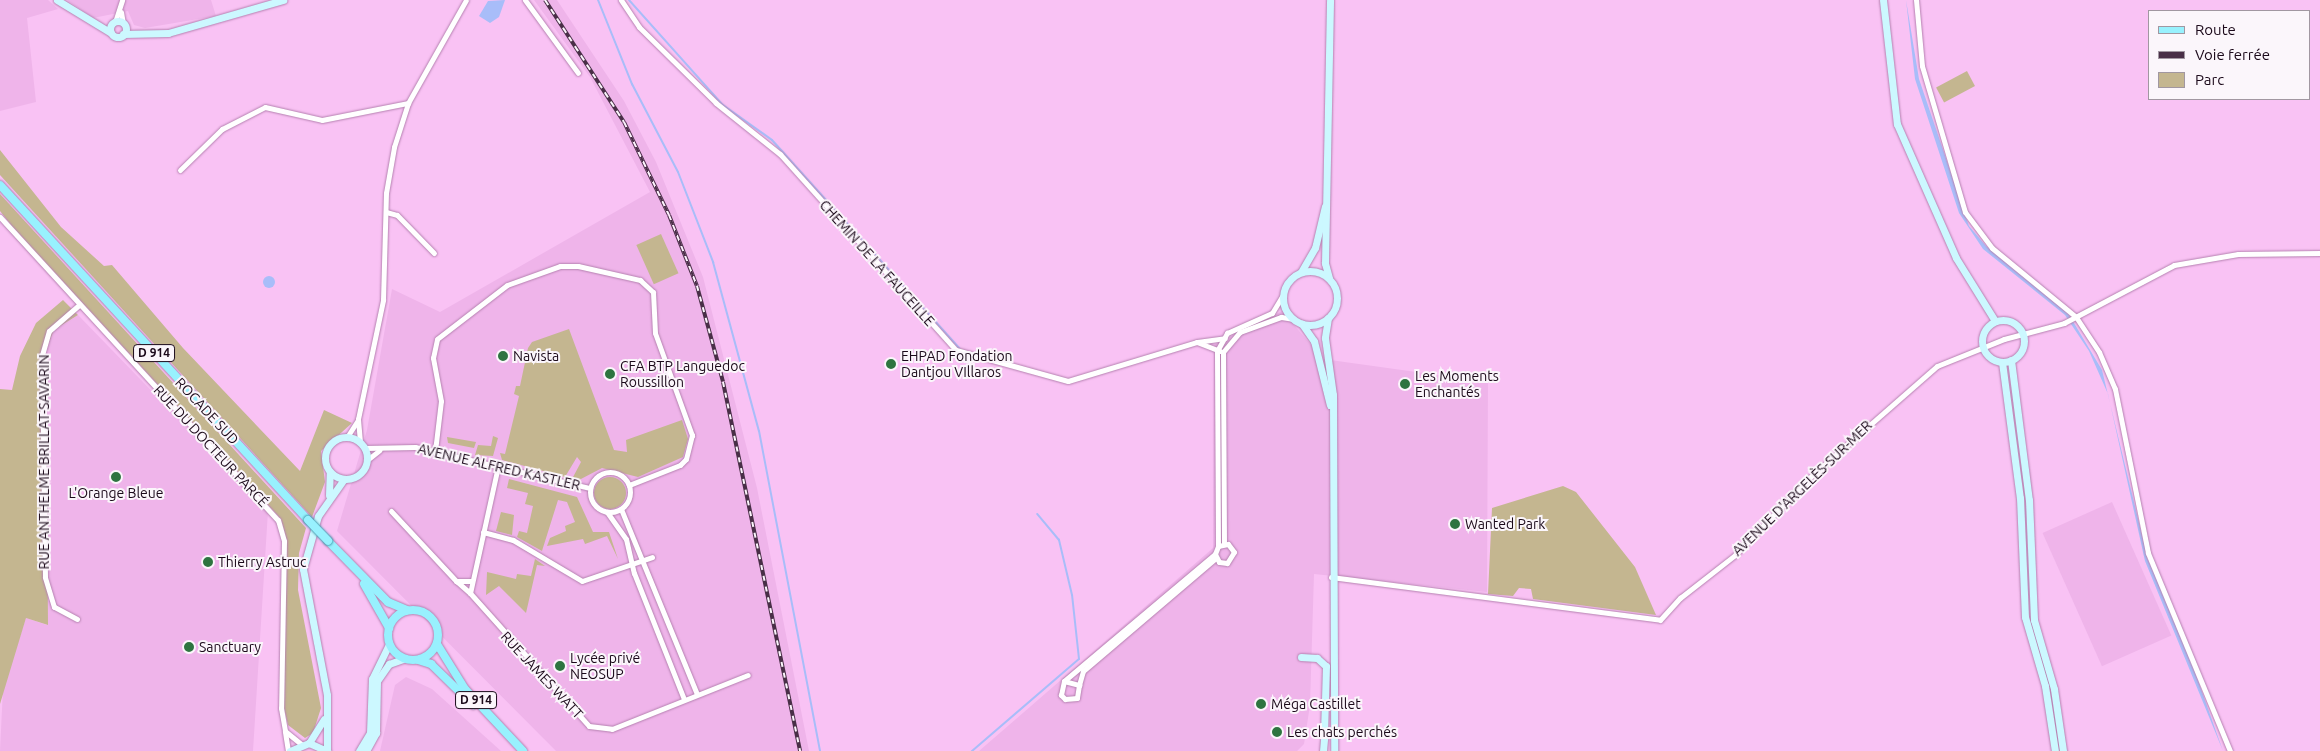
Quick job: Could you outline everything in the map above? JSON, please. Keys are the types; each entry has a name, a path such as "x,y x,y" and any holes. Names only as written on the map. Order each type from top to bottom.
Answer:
{"main road":[{"path":"57,0 95,25 111,33 123,34 168,33 283,0"},
{"path":"1330,0 1325,263 1337,299 1328,318 1325,338 1331,411 1330,577 1334,751"},
{"path":"1884,0 1897,124 1956,258 1995,321"},
{"path":"95,25 113,23 147,34"},
{"path":"111,33 113,23"},
{"path":"123,34 124,25"},
{"name":"ROCADE SUD","path":"0,185 354,571 394,606 409,610"},
{"path":"1327,194 1316,248 1301,272 1289,281 1283,295 1297,321 1314,341 1331,411"},
{"path":"1301,272 1315,271 1329,278"},
{"path":"1297,321 1318,324 1328,318"},
{"path":"1995,321 2009,321 2022,333 2023,347 2011,360 2002,362 1989,356 1983,347 1985,331 1995,321"},
{"path":"2011,360 2029,500 2034,620 2054,689 2063,751"},
{"path":"2002,362 2020,498 2025,617 2045,686 2055,751"},
{"path":"305,744 327,751 327,709 303,569 309,541 328,496 330,472 326,452 334,441 347,436 363,445 368,460 359,475 344,479 328,496"},
{"path":"330,472 344,479"},
{"name":"ROCADE SUD","path":"354,571 389,628"},
{"path":"359,751 370,733 372,679 389,644 389,628 396,616 409,610 433,619 437,644 430,655 418,660 403,659 389,664 377,681 376,733 366,751"},
{"path":"389,644 403,659"},
{"name":"D 914","path":"437,644 465,689 523,751"},
{"path":"1301,657 1317,658 1326,666 1323,751"},
{"name":"D 914","path":"418,660 431,664 444,675 516,751"},
{"path":"1324,733 1331,660"},
{"path":"289,751 305,744 322,727 327,709"}],"street":[{"path":"113,23 120,12 122,0"},
{"path":"347,436 358,420 380,320 389,169 408,103 466,0"},
{"path":"525,0 578,72"},
{"name":"CHEMIN DE LA FAUCEILLE","path":"621,0 639,27 716,103 780,154 956,350 1068,381 1197,342 1226,338 1281,317 1297,321"},
{"path":"1916,0 1922,66 1965,212 1992,248 2076,318 2099,352 2115,389 2148,553 2230,751"},
{"path":"120,12 124,25"},
{"path":"180,170 222,129 265,107 322,120 408,103"},
{"path":"386,212 397,214 434,253"},
{"name":"RUE DU DOCTEUR PARCÉ","path":"0,216 79,305 278,520 284,541 281,708 289,751"},
{"name":"AVENUE D'ARGELÈS-SUR-MER","path":"1330,577 1660,620 1693,586 1735,555 1808,479 1937,366 2022,333 2064,323 2076,318 2182,263 2238,254 2320,253"},
{"path":"435,451 441,401 432,358 437,339 507,285 560,266 578,266 640,280 653,292 655,333 692,435 686,459 680,465 629,485"},
{"path":"1215,556 1064,681 1060,690 1065,699 1077,698 1083,672 1215,556 1221,545 1220,351 1226,338 1272,313 1283,295"},
{"name":"RUE ANTHELME BRILLAT-SAVARIN","path":"77,619 54,607 45,578 42,355 49,331 79,305"},
{"path":"1197,342 1220,351"},
{"path":"358,420 363,445"},
{"name":"AVENUE ALFRED KASTLER","path":"363,445 380,450 416,447 590,488"},
{"path":"368,460 380,450"},
{"path":"470,593 471,581 498,466"},
{"path":"607,512 621,509 630,496 629,485 618,473 608,472 596,477 590,488 593,504 607,512 619,523 684,699"},
{"path":"621,509 697,694"},
{"path":"391,511 456,581 470,593"},
{"path":"483,532 523,545 574,579 642,562 652,557"},
{"path":"1215,556 1223,563 1233,559 1232,547 1221,545"},
{"path":"456,581 471,581"},
{"name":"RUE JAMES WATT","path":"470,593 598,730 748,675"},
{"path":"1064,681 1079,685"},
{"path":"286,731 305,744"}],"shaded area":[{"path":"0,0 48,0 58,9 27,18 36,102 0,111"},
{"path":"67,0 211,0 216,16 145,28 134,25 128,11 93,18"},
{"path":"534,0 557,0 624,101 656,162 703,277 757,488 809,751 556,751 337,531 367,430 392,289 440,312 650,192 590,77"},
{"path":"1282,311 1323,359 1488,382 1487,592 1314,574 1310,705 1304,744 1297,751 979,751 1213,548 1214,345"},
{"path":"78,315 268,511 253,751 0,751 3,688 26,618 47,625 46,350 54,331"},
{"path":"2112,502 2171,635 2102,666 2043,533"},
{"path":"406,677 432,689 501,751 380,751 395,685"}],"green space":[{"path":"1967,71 1975,86 1944,102 1936,87"},
{"path":"0,150 61,227 104,266 112,265 183,348 300,471 324,410 352,423 321,451 325,482 312,517 0,175"},
{"path":"0,194 306,528 299,553 298,590 321,708 313,733 305,738 288,725 284,708 287,541 281,519 12,226 0,211"},
{"path":"661,234 678,273 654,284 636,245"},
{"path":"63,300 78,315 54,330 46,350 48,625 26,618 0,704 0,389 12,390 20,356 36,323"},
{"path":"569,329 614,450 627,452 626,440 682,420 688,439 683,457 638,477 602,468 579,480 572,479 581,462 577,457 565,477 502,460 500,453 505,454 519,396 514,394 516,386 520,386 528,348 532,342"},
{"path":"493,436 498,438 493,456 475,455 478,445 491,446"},
{"path":"447,437 476,442 474,448 448,443"},
{"path":"610,477 616,478 621,482 625,487 625,499 621,504 616,508 610,509 604,508 599,504 595,499 594,493 595,487 599,482 604,478"},
{"path":"509,479 577,497 593,532 609,532 618,559 607,536 585,544 583,539 547,546 550,538 566,531 565,526 575,522 567,502 558,500 542,551 517,537 519,531 527,533 533,506 525,504 528,493 507,488"},
{"path":"1563,486 1576,492 1635,567 1656,615 1533,599 1531,589 1519,588 1513,596 1488,594 1492,508"},
{"path":"501,512 514,515 512,535 496,531"},
{"path":"535,559 545,566 537,565 526,613 499,586 486,595 487,572 516,579 517,574 531,576"}],"water":[{"path":"505,0 499,17 490,23 479,16 488,1"},
{"path":"1906,0 1919,79 1969,226 1986,246 2068,313 2102,370 2108,393 2089,351 2065,315 1983,249 1959,213 1915,79"},
{"path":"267,276 271,276 275,282 271,288 267,288 263,284 263,280"},
{"path":"2110,403 2148,560 2178,624 2223,751 2145,561"}],"waterway":[{"path":"598,0 632,84 678,172 713,262 759,431 820,751"},
{"path":"629,0 723,105 772,140 959,348"},
{"path":"972,751 1079,659 1072,595 1059,540 1037,514"}],"railway":[{"path":"545,0 624,122 669,215 697,286 723,382 800,751"}],"place":[{"name":"Navista","path":"503,356"},
{"name":"EHPAD Fondation Dantjou VIllaros","path":"891,364"},
{"name":"CFA BTP Languedoc Roussillon","path":"610,374"},
{"name":"Les Moments Enchantés","path":"1405,384"},
{"name":"L'Orange Bleue","path":"116,477"},
{"name":"Wanted Park","path":"1455,524"},
{"name":"Thierry Astruc","path":"208,562"},
{"name":"Sanctuary","path":"189,647"},
{"name":"Lycée privé NEOSUP","path":"560,666"},
{"name":"Méga Castillet","path":"1261,704"},
{"name":"Les chats perchés","path":"1277,732"}]}
